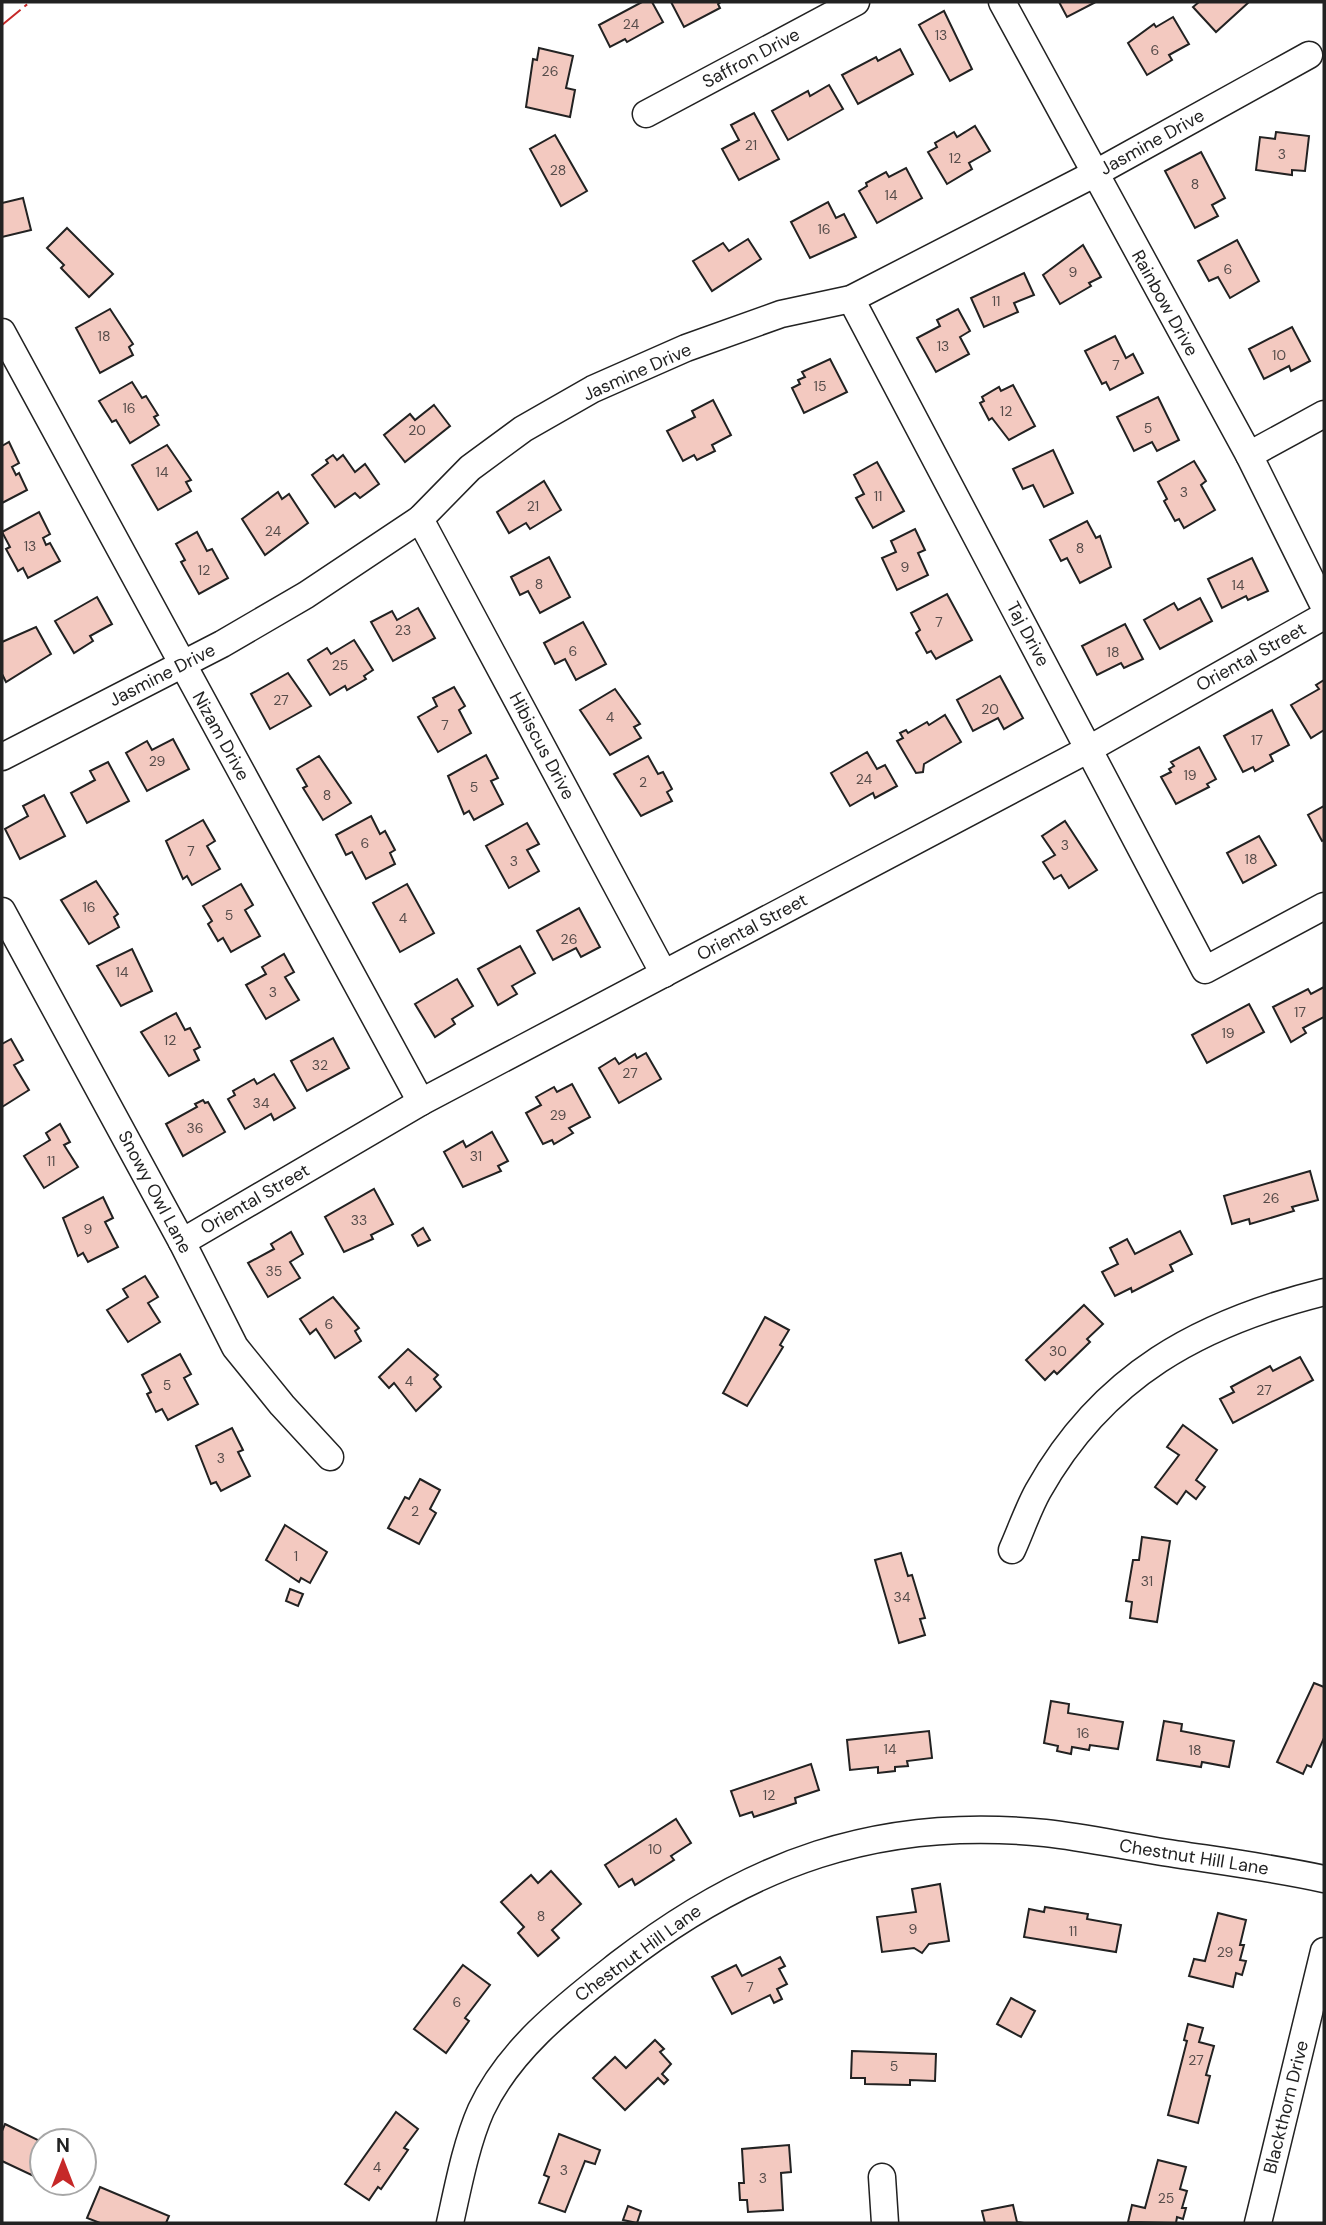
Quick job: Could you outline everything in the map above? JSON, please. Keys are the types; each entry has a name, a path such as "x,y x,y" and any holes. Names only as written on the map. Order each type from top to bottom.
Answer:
{"street":[{"name":"Saffron Drive","path":"646,114 856,2"},
{"name":"Rainbow Drive","path":"1002,2 1249,455 1324,606"},
{"name":"Jasmine Drive","path":"2,757 182,664 306,595 420,519 470,468 523,429 593,389 686,348 781,314 851,299 1094,174 1309,55"},
{"name":"Taj Drive","path":"851,299 1205,970 1324,906"},
{"name":"Nizam Drive","path":"2,332 421,1102"},
{"path":"1249,455 1324,414"},
{"name":"Hibiscus Drive","path":"420,519 664,974"},
{"name":"Oriental Street","path":"182,1242 421,1102 1088,749 1324,616"},
{"name":"Snowy Owl Lane","path":"2,911 182,1242 235,1347 282,1405 330,1457"},
{"path":"1012,1550 1039,1490 1081,1430 1130,1378 1205,1331 1265,1308 1324,1292"},
{"name":"Chestnut Hill Lane","path":"450,2223 481,2110 514,2057 565,2006 666,1928 729,1889 791,1861 841,1846 888,1838 976,1830 1046,1833 1324,1879"},
{"name":"Blackthorn Drive","path":"1258,2223 1324,1951"},
{"path":"882,2176 885,2223"}],"building":[{"path":"642,2 652,2 663,22 627,42 625,39 610,47 599,25"},
{"path":"671,2 721,2 718,4 720,8 684,27"},
{"path":"1059,2 1093,2 1094,3 1067,17"},
{"path":"1199,2 1249,2 1216,32 1193,7"},
{"path":"944,11 972,69 950,81 919,25"},
{"path":"1173,17 1189,44 1169,55 1172,60 1147,75 1128,43 1154,24 1156,27"},
{"path":"539,48 573,56 566,88 575,90 570,117 526,107 533,59 537,60"},
{"path":"900,49 913,74 858,104 842,75 876,57 878,61"},
{"path":"829,85 843,109 788,140 772,111 808,91 810,96"},
{"path":"754,113 779,159 739,180 722,149 739,140 731,125"},
{"path":"975,126 990,151 969,163 972,169 947,184 928,152 937,147 935,143 954,132 957,137"},
{"path":"1276,132 1309,136 1305,171 1292,170 1292,175 1256,170 1260,137 1275,139"},
{"path":"555,135 587,191 561,206 530,149"},
{"path":"1201,152 1225,198 1212,205 1218,216 1195,228 1165,171"},
{"path":"906,168 922,198 877,223 859,191 867,186 866,183 886,172 889,177"},
{"path":"23,198 31,230 2,237 2,203"},
{"path":"828,202 836,218 844,214 856,237 810,258 791,222"},
{"path":"67,228 113,274 89,297 61,268 64,265 47,248"},
{"path":"748,239 761,259 712,291 693,261 723,243 729,251"},
{"path":"1237,240 1259,281 1230,298 1218,277 1209,281 1198,261"},
{"path":"1083,245 1101,277 1060,304 1043,275"},
{"path":"1024,273 1034,295 1014,303 1018,312 984,327 971,298"},
{"path":"110,309 133,344 129,347 133,355 100,373 76,328"},
{"path":"958,309 970,331 960,337 969,354 936,372 917,338 940,326 937,320"},
{"path":"1292,327 1310,361 1291,371 1289,366 1264,379 1249,349"},
{"path":"1115,336 1126,358 1133,354 1143,373 1110,390 1106,382 1102,384 1085,351"},
{"path":"830,359 847,392 804,413 792,388 800,384 798,380 805,377 802,372"},
{"path":"132,382 142,398 146,396 158,415 154,417 159,425 130,443 116,420 112,422 99,401"},
{"path":"1013,385 1035,426 1009,440 992,418 989,420 980,403 984,401 982,397 999,387 1001,391"},
{"path":"1158,397 1179,440 1157,451 1152,442 1134,451 1117,417"},
{"path":"713,400 731,435 712,445 715,451 697,460 694,455 683,461 667,431 695,417 692,411"},
{"path":"434,405 450,426 405,462 384,435 410,414 415,420"},
{"path":"9,442 19,463 12,467 16,475 19,473 27,490 2,503 2,446"},
{"path":"167,445 191,480 186,482 191,491 158,510 132,465"},
{"path":"1053,450 1073,493 1044,507 1033,485 1023,489 1013,469"},
{"path":"333,455 337,460 343,455 355,472 365,464 379,484 360,498 355,493 335,507 312,475 328,463 326,460"},
{"path":"1194,461 1206,481 1201,485 1215,510 1184,528 1179,519 1175,521 1158,482"},
{"path":"877,462 904,511 873,528 856,498 864,494 854,475"},
{"path":"544,481 561,510 530,529 526,523 509,533 497,512"},
{"path":"278,492 282,499 289,494 308,523 265,555 242,519"},
{"path":"39,512 50,534 43,538 46,545 50,543 60,561 28,578 23,568 18,571 6,549 10,547 2,532"},
{"path":"1087,521 1096,538 1100,536 1111,567 1080,583 1067,558 1061,561 1050,540"},
{"path":"915,529 925,550 918,553 928,575 897,590 882,558 896,552 891,541"},
{"path":"197,532 207,551 212,549 228,578 199,594 181,562 185,560 176,544"},
{"path":"549,557 570,597 540,613 528,591 520,595 511,577"},
{"path":"1252,558 1268,591 1248,600 1246,596 1222,608 1208,579"},
{"path":"947,594 972,640 936,659 931,651 927,653 916,633 920,630 911,613"},
{"path":"97,597 112,624 90,636 93,641 74,653 55,621"},
{"path":"1200,598 1212,621 1160,649 1144,620 1174,603 1178,610"},
{"path":"418,608 435,638 393,661 371,622 392,611 397,620"},
{"path":"583,622 606,664 576,680 565,659 555,664 544,643"},
{"path":"1125,624 1143,659 1124,668 1121,663 1097,675 1082,646"},
{"path":"36,627 51,654 6,682 2,674 2,642"},
{"path":"354,640 373,670 364,676 366,679 347,690 345,686 330,695 308,660 327,648 331,654"},
{"path":"288,673 311,706 270,729 251,694"},
{"path":"1000,676 1023,718 1004,729 998,718 973,731 957,700"},
{"path":"1324,680 1324,730 1311,738 1291,705 1319,689 1316,685"},
{"path":"454,687 465,706 459,710 471,733 438,752 418,717 437,706 433,698"},
{"path":"615,689 640,724 634,727 641,738 610,755 580,710"},
{"path":"1272,710 1289,745 1270,755 1273,761 1255,771 1253,767 1243,772 1224,736"},
{"path":"945,715 961,742 924,764 923,772 916,773 897,741 903,738 900,733 906,730 908,733 927,722 929,725"},
{"path":"173,739 189,769 147,791 126,753 147,741 152,750"},
{"path":"1199,747 1216,779 1207,784 1209,787 1176,804 1161,777 1171,772 1169,769 1174,766 1171,762"},
{"path":"867,752 877,769 885,765 897,786 875,798 873,793 850,806 831,773"},
{"path":"486,755 498,778 491,781 503,804 474,820 469,811 464,814 448,776"},
{"path":"319,756 351,803 323,820 303,788 307,786 297,769"},
{"path":"648,756 658,774 663,772 672,789 667,792 672,801 641,816 614,774"},
{"path":"108,762 129,801 87,823 71,793 95,780 90,771"},
{"path":"44,795 65,836 20,859 5,829 28,816 23,806"},
{"path":"1324,806 1324,840 1322,841 1308,815"},
{"path":"371,816 380,834 385,831 395,850 390,853 395,864 366,879 352,852 346,855 336,835"},
{"path":"203,820 215,841 207,846 220,869 192,885 187,876 183,879 166,841"},
{"path":"1065,821 1097,870 1069,888 1061,875 1054,879 1043,862 1055,855 1042,836"},
{"path":"527,823 539,844 527,850 539,871 509,888 486,846"},
{"path":"1259,836 1276,865 1243,883 1227,853"},
{"path":"96,881 118,914 114,917 119,927 89,944 61,900"},
{"path":"241,884 253,905 245,910 260,936 231,952 223,938 218,941 208,924 212,921 203,906"},
{"path":"407,884 434,933 400,952 373,903"},
{"path":"579,908 600,947 581,957 576,948 553,960 537,931"},
{"path":"520,946 535,973 512,986 517,994 498,1005 478,969"},
{"path":"132,949 152,991 121,1006 97,966"},
{"path":"284,954 294,972 285,977 299,1000 266,1019 246,985 266,974 262,967"},
{"path":"457,979 473,1006 452,1019 455,1024 435,1037 415,1004"},
{"path":"1324,987 1324,1017 1303,1028 1306,1033 1291,1042 1273,1007 1308,989 1311,994"},
{"path":"1249,1004 1264,1032 1207,1063 1192,1035"},
{"path":"176,1013 185,1030 190,1028 200,1047 194,1050 199,1060 169,1076 141,1032"},
{"path":"333,1038 349,1068 307,1091 291,1061"},
{"path":"11,1039 23,1060 14,1065 29,1090 2,1107 2,1044"},
{"path":"646,1053 661,1079 619,1103 599,1068 615,1058 619,1064 635,1054 637,1058"},
{"path":"274,1074 295,1108 274,1120 271,1114 245,1129 228,1099 235,1095 233,1091 254,1079 257,1084"},
{"path":"572,1084 590,1117 569,1128 573,1133 554,1144 552,1140 543,1144 526,1113 541,1105 536,1097 554,1087 557,1092"},
{"path":"203,1100 208,1102 225,1132 183,1156 166,1124 197,1107 195,1104"},
{"path":"60,1124 70,1142 64,1145 78,1167 44,1188 24,1156 50,1140 46,1133"},
{"path":"492,1132 508,1161 498,1166 501,1171 463,1187 444,1152 463,1141 466,1147"},
{"path":"1310,1171 1318,1200 1292,1207 1294,1211 1250,1224 1249,1219 1232,1224 1224,1196"},
{"path":"374,1189 393,1224 371,1235 373,1239 344,1252 325,1217"},
{"path":"103,1197 113,1218 105,1222 118,1247 88,1262 83,1253 78,1256 63,1218"},
{"path":"423,1228 430,1240 418,1246 412,1235"},
{"path":"1180,1231 1192,1254 1170,1265 1173,1271 1132,1292 1131,1288 1115,1296 1102,1272 1118,1264 1110,1248 1127,1239 1135,1254"},
{"path":"291,1232 303,1254 290,1262 300,1278 268,1297 248,1263 274,1249 271,1244"},
{"path":"145,1276 158,1297 148,1303 160,1322 128,1342 107,1310 128,1297 123,1289"},
{"path":"333,1297 359,1328 355,1331 361,1341 335,1358 316,1329 310,1334 300,1319"},
{"path":"1084,1305 1103,1324 1087,1339 1090,1342 1057,1374 1054,1371 1045,1380 1026,1360"},
{"path":"765,1317 789,1330 780,1345 783,1347 747,1406 723,1393"},
{"path":"408,1349 438,1375 434,1379 441,1387 416,1411 394,1383 389,1388 379,1377"},
{"path":"180,1354 191,1374 184,1378 198,1404 168,1420 162,1409 156,1412 147,1394 151,1392 142,1375"},
{"path":"1300,1357 1313,1380 1233,1423 1220,1399 1234,1392 1231,1387 1270,1366 1273,1371"},
{"path":"1183,1425 1217,1450 1196,1480 1205,1487 1196,1499 1186,1491 1177,1504 1155,1487 1179,1455 1167,1447"},
{"path":"232,1428 243,1450 238,1452 250,1476 221,1491 216,1482 211,1484 196,1446"},
{"path":"420,1479 440,1490 430,1509 436,1513 419,1544 388,1528 405,1497 409,1499"},
{"path":"285,1525 327,1552 310,1583 301,1578 299,1582 266,1560"},
{"path":"1142,1537 1170,1541 1157,1622 1130,1618 1132,1602 1126,1601 1133,1560 1139,1560"},
{"path":"901,1553 908,1576 912,1575 925,1618 920,1619 925,1635 899,1643 875,1560"},
{"path":"290,1589 303,1594 298,1606 286,1601"},
{"path":"1314,1683 1324,1687 1324,1738 1311,1767 1307,1765 1303,1774 1277,1762"},
{"path":"1051,1701 1069,1704 1068,1713 1123,1722 1118,1749 1090,1745 1089,1750 1072,1747 1071,1754 1057,1751 1058,1746 1044,1743"},
{"path":"1164,1721 1182,1724 1181,1731 1234,1741 1229,1767 1202,1762 1201,1767 1157,1760"},
{"path":"929,1731 932,1758 907,1761 908,1766 895,1767 895,1771 878,1773 878,1767 850,1770 847,1740"},
{"path":"811,1764 819,1790 795,1798 796,1803 754,1817 752,1812 740,1816 731,1791"},
{"path":"676,1819 691,1843 671,1856 674,1860 635,1885 632,1879 619,1887 605,1865"},
{"path":"551,1871 581,1904 552,1930 559,1938 538,1956 518,1933 524,1927 501,1902 531,1875 538,1883"},
{"path":"940,1884 949,1941 929,1944 922,1953 914,1948 882,1952 877,1917 916,1912 912,1889"},
{"path":"1045,1907 1088,1914 1087,1919 1121,1925 1116,1952 1024,1937 1029,1909 1044,1912"},
{"path":"1218,1913 1246,1920 1240,1945 1244,1945 1240,1960 1246,1961 1242,1975 1236,1973 1233,1987 1189,1976 1194,1959 1205,1961"},
{"path":"780,1957 785,1966 779,1969 787,1984 777,1989 782,1999 774,2003 770,1995 732,2014 712,1977 736,1965 742,1976"},
{"path":"463,1965 490,1985 465,2018 469,2021 446,2053 414,2029"},
{"path":"1011,1998 1035,2011 1021,2037 997,2024"},
{"path":"1188,2024 1203,2028 1199,2042 1214,2046 1206,2075 1210,2076 1198,2123 1168,2115 1187,2041 1184,2040"},
{"path":"655,2040 664,2049 660,2052 671,2064 662,2074 668,2080 664,2084 658,2078 625,2110 593,2078 615,2057 626,2068"},
{"path":"852,2051 936,2054 935,2081 910,2080 910,2085 865,2084 865,2078 851,2078"},
{"path":"396,2112 418,2129 404,2148 408,2150 381,2189 378,2187 369,2200 345,2184"},
{"path":"5,2124 28,2135 28,2173 2,2161 2,2131"},
{"path":"559,2134 600,2150 595,2164 585,2161 565,2212 539,2203 549,2177 544,2175"},
{"path":"789,2145 791,2172 781,2173 783,2210 748,2212 747,2200 740,2200 739,2183 744,2183 742,2149"},
{"path":"1158,2160 1186,2167 1180,2189 1187,2191 1182,2208 1186,2208 1183,2219 1177,2217 1176,2223 1128,2222 1132,2205 1145,2208"},
{"path":"100,2187 169,2216 166,2223 100,2223 87,2218"},
{"path":"1013,2205 1017,2222 1024,2223 985,2223 982,2211"},
{"path":"628,2206 641,2211 637,2223 623,2220"}],"power":[{"path":"2,25 30,2"}]}
